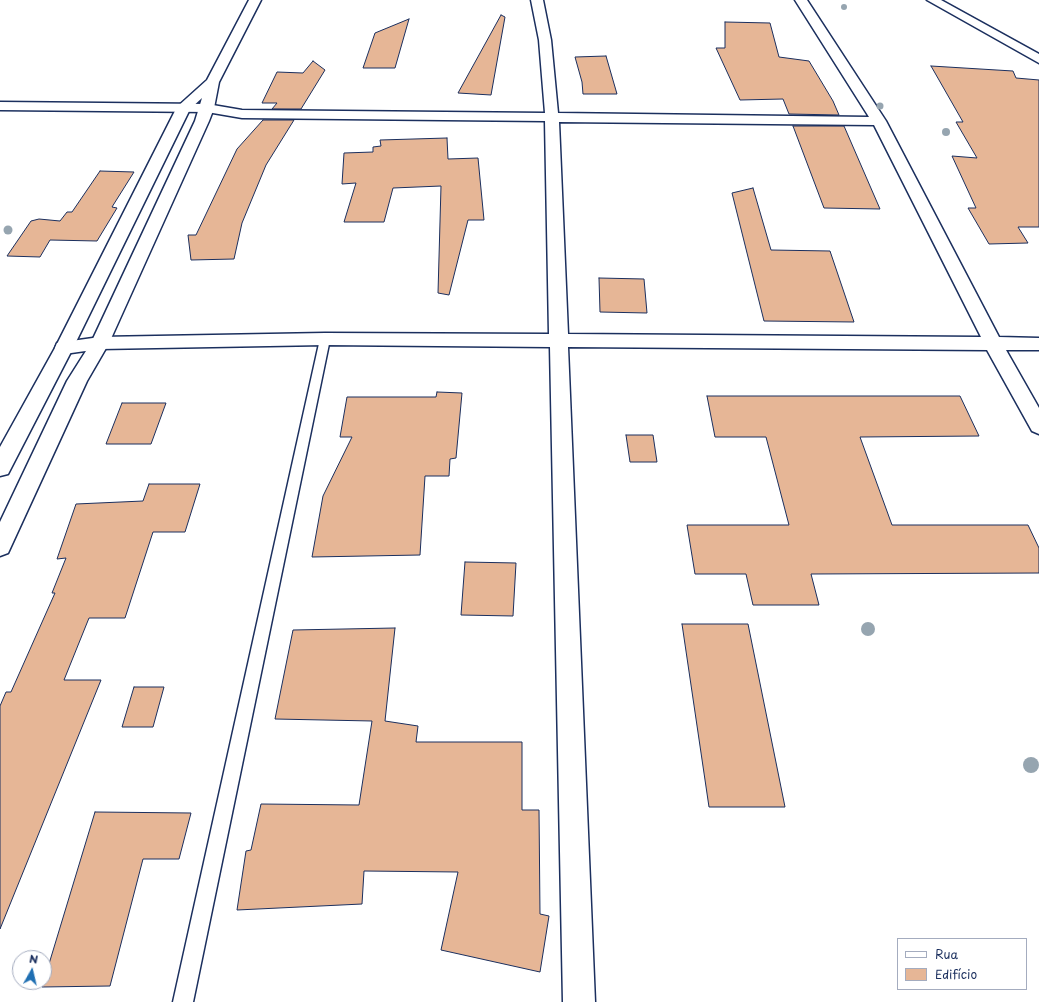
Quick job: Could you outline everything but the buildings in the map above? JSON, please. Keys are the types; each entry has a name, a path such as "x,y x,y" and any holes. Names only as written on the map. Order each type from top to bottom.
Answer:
{"street":[{"path":"0,546 77,380 100,343 205,114 212,82 255,0"},
{"path":"537,0 545,40 552,118 560,342 559,391 579,1002"},
{"path":"801,0 879,121 994,345 1039,426"},
{"path":"933,0 1039,59"},
{"path":"0,468 23,422 64,348 181,114 212,82"},
{"path":"0,106 181,114"},
{"path":"0,118 242,114 879,121"},
{"path":"64,348 100,343 325,339 560,342 1039,344"}],"lane":[{"path":"183,1002 325,339"}]}
